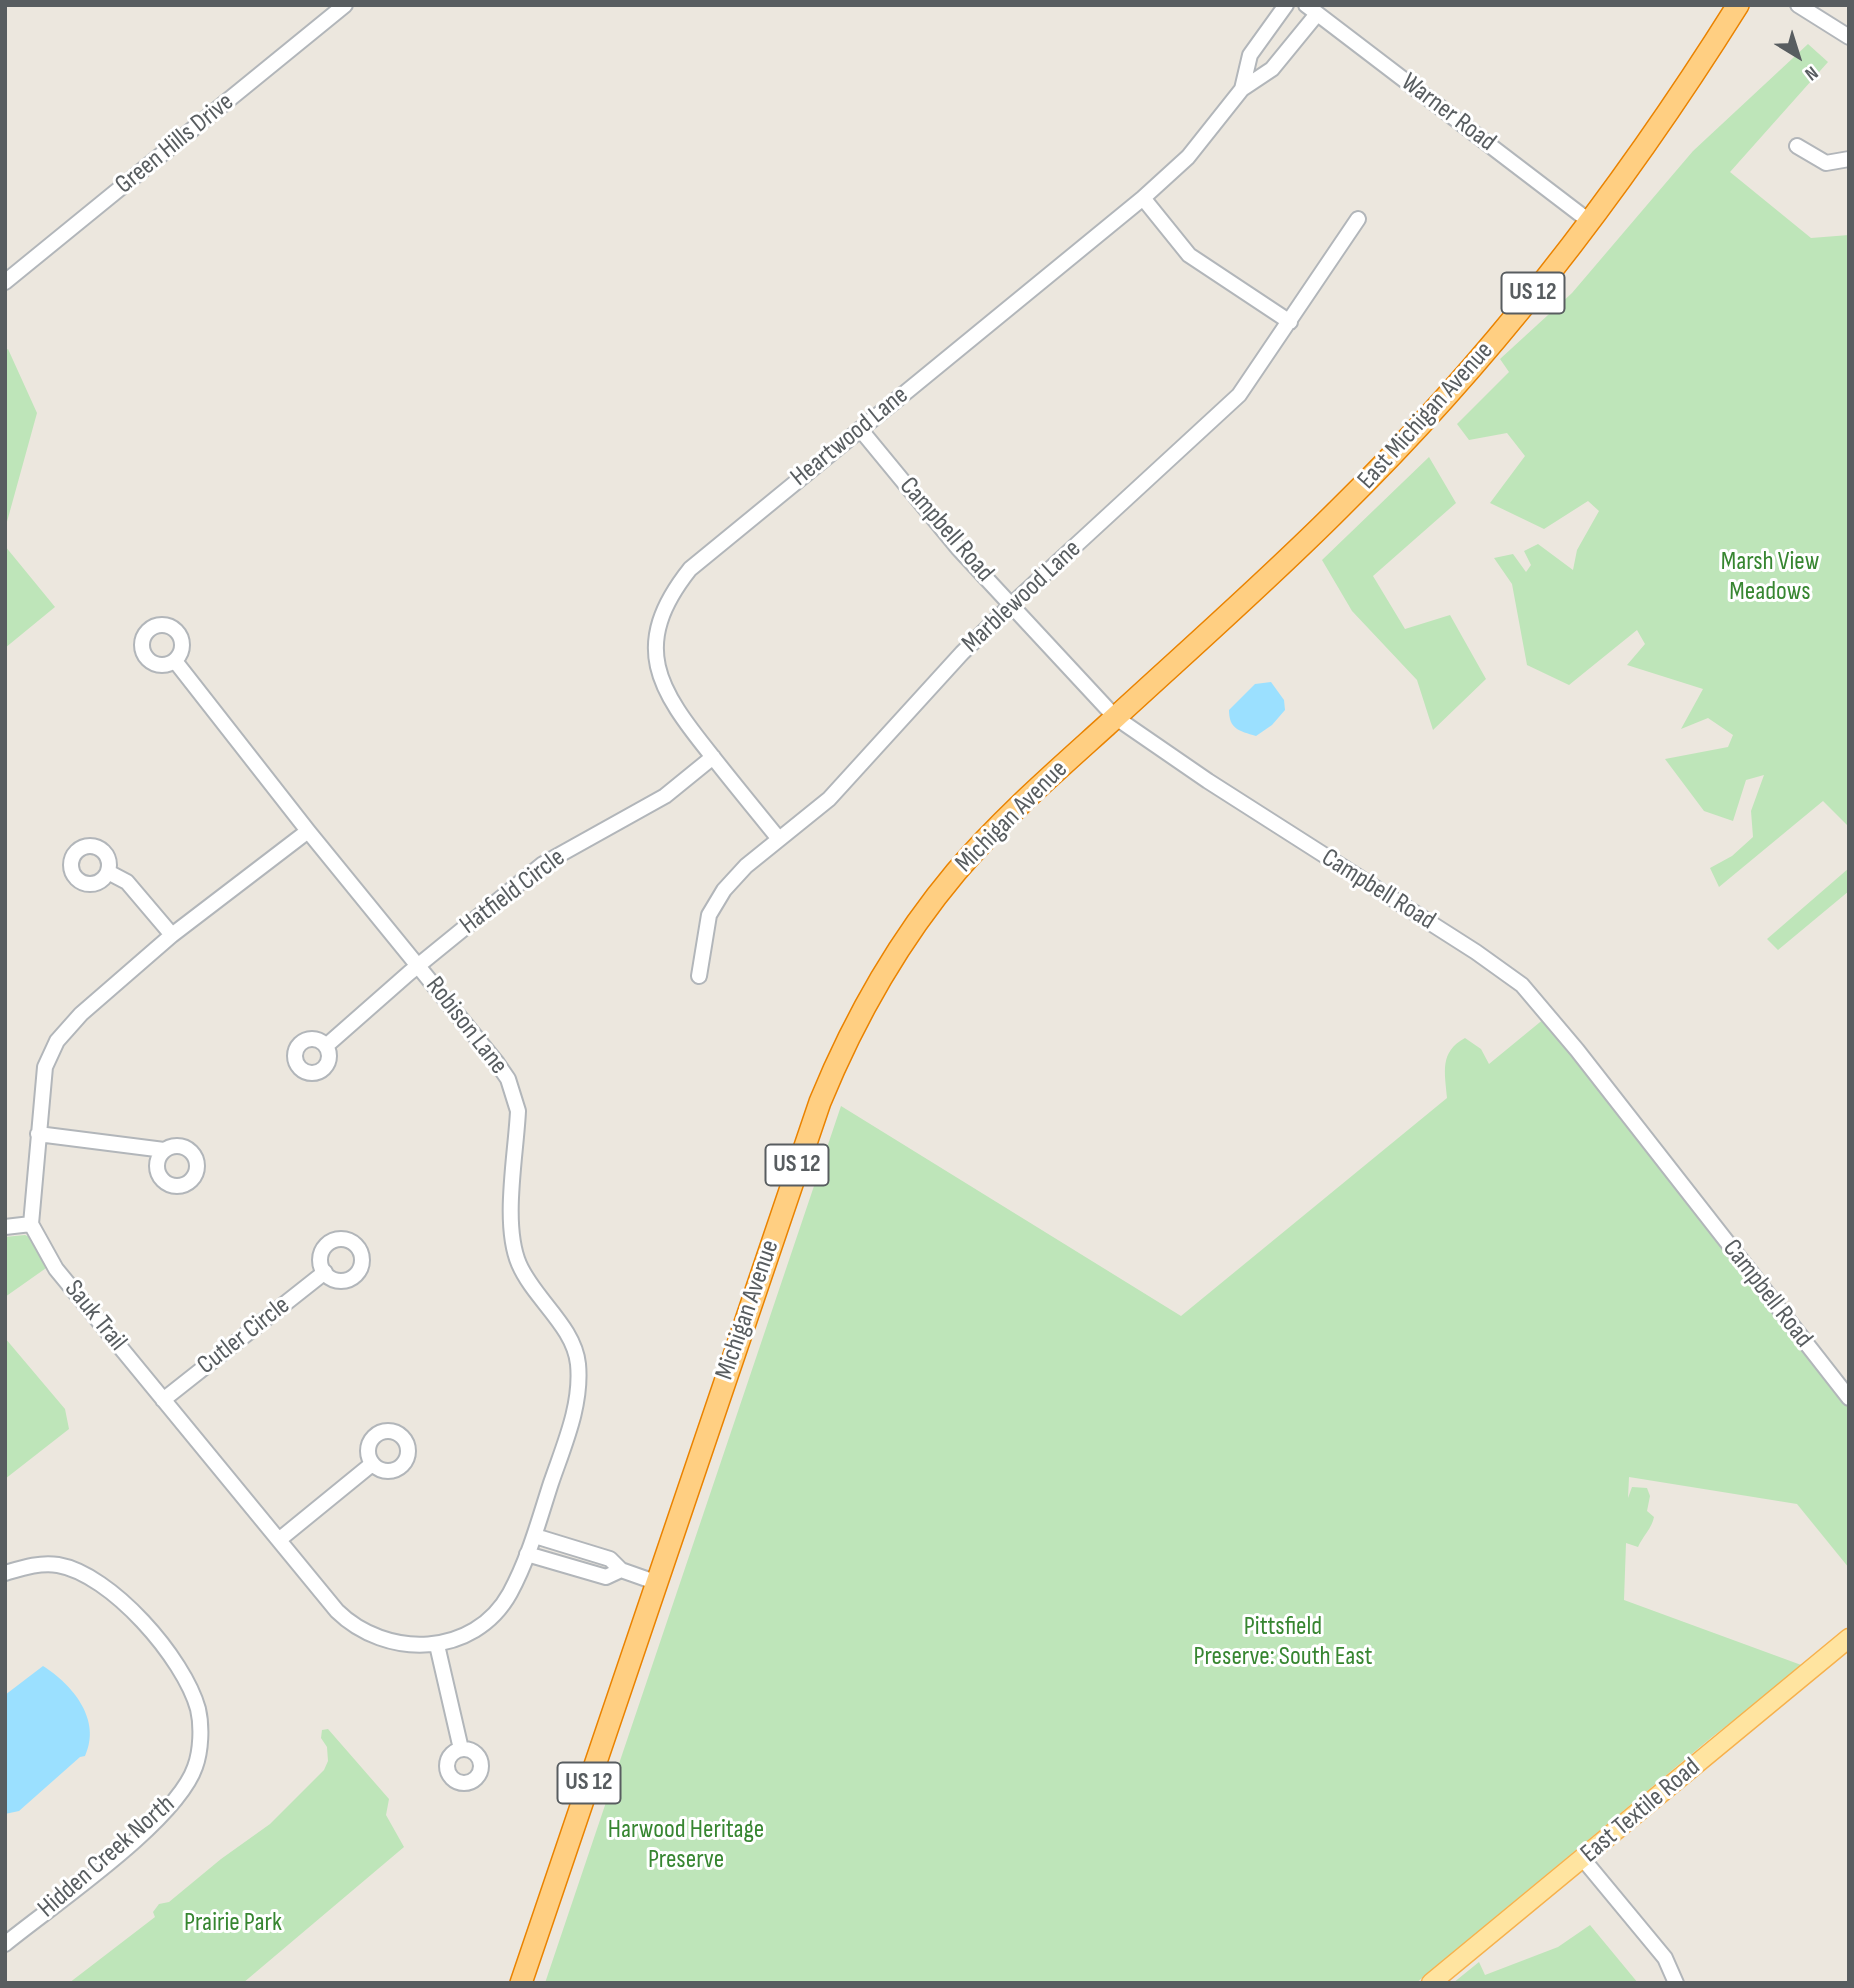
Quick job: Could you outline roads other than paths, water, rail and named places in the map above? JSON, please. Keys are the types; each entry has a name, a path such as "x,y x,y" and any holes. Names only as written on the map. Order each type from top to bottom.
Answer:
{"highway":[{"name":"East Michigan Avenue","path":"1115,717 1294,553 1388,459 1502,332 1589,221 1697,71 1738,5"},
{"name":"Michigan Avenue","path":"521,1983 820,1102 857,1021 903,943 956,872 1029,795 1115,717"}],"main road":[{"name":"East Textile Road","path":"1432,1983 1849,1638"}],"street":[{"name":"Green Hills Drive","path":"5,282 345,5"},
{"name":"Heartwood Lane","path":"1242,89 1250,55 1286,5"},
{"path":"1798,5 1849,37"},
{"name":"Heartwood Lane","path":"779,839 674,709 660,683 656,652 661,617 670,594 690,569 1143,198 1188,157 1242,89 1272,69 1311,9"},
{"name":"Warner Road","path":"1311,9 1589,221"},
{"path":"1797,146 1826,163 1849,159"},
{"path":"1143,198 1189,255 1290,322"},
{"name":"Marblewood Lane","path":"699,976 709,915 732,882 779,839 829,799 962,653 1239,395 1358,219"},
{"name":"Campbell Road","path":"860,429 958,548 1115,717 1208,781 1465,944 1522,985 1577,1050 1849,1398"},
{"name":"Robison Lane","path":"175,661 308,831 497,1063 514,1094 518,1111 511,1234 519,1264 572,1344 578,1363 576,1405 535,1536"},
{"name":"Hatfield Circle","path":"326,1046 418,965 543,864 665,796 713,758"},
{"path":"5,1227 31,1224 45,1067 57,1041 81,1014 172,935 308,831"},
{"path":"108,872 127,881 172,935"},
{"path":"38,1134 164,1150"},
{"name":"Sauk Trail","path":"31,1224 57,1269 353,1627 396,1644 437,1645 468,1632 495,1613 509,1594 535,1536"},
{"name":"Cutler Circle","path":"163,1400 325,1272"},
{"path":"280,1539 372,1464"},
{"path":"535,1536 610,1559 621,1570 655,1582"},
{"path":"527,1554 606,1577 621,1570"},
{"name":"Hidden Creek North","path":"5,1573 31,1565 66,1568 85,1574 114,1591 184,1675 198,1710 200,1736 195,1766 179,1799 153,1824 5,1944"},
{"path":"437,1645 461,1749"},
{"path":"1583,1859 1665,1958 1676,1983"}],"water":[{"path":"1271,682 1284,700 1285,710 1272,725 1256,736 1236,728 1229,716 1229,710 1255,684"},
{"path":"43,1666 65,1683 82,1705 90,1729 89,1743 85,1756 80,1757 19,1811 5,1814 5,1695"}],"park label":[{"name":"Marsh View Meadows","path":"1770,577"},
{"name":"Pittsfield Preserve: South East","path":"1283,1642"},
{"name":"Harwood Heritage Preserve","path":"686,1845"},
{"name":"Prairie Park","path":"233,1923"}]}
